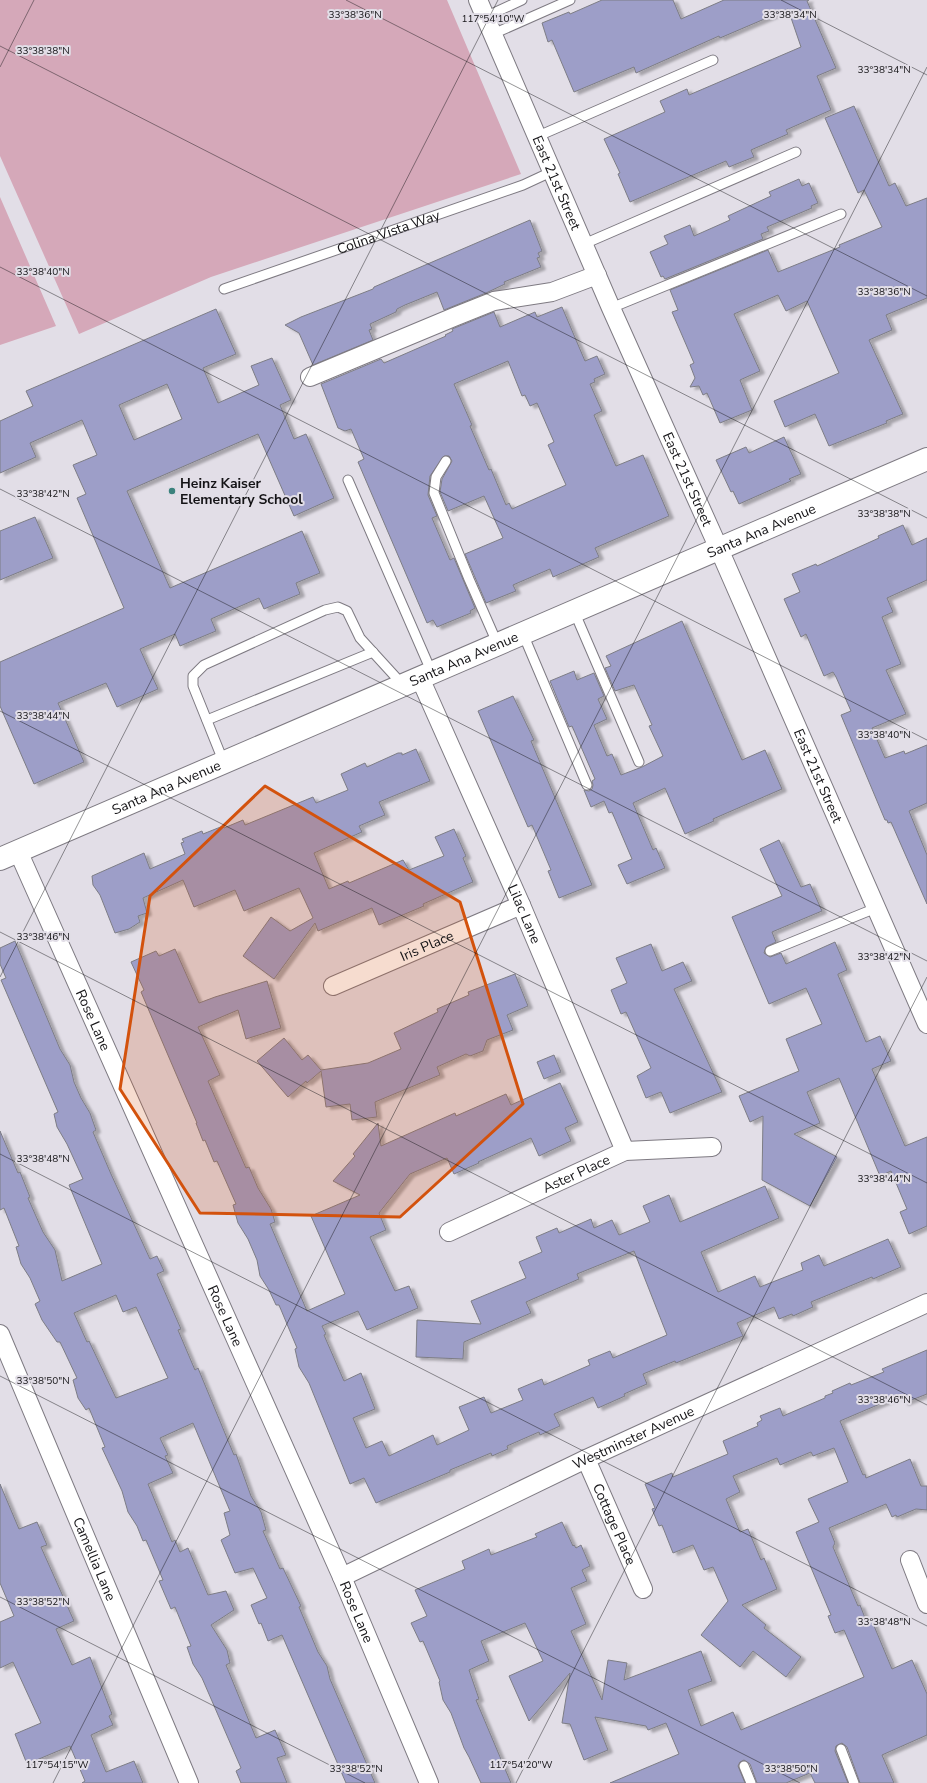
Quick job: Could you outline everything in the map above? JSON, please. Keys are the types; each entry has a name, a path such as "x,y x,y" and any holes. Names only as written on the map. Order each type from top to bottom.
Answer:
{"street":[{"name":"East 21st Street","path":"478,0 551,172 719,548 927,1024"},
{"path":"310,377 454,317 494,302 552,292 597,275"},
{"name":"Santa Ana Avenue","path":"9,855 927,459"},
{"name":"Lilac Lane","path":"418,679 520,905 625,1151"},
{"name":"Rose Lane","path":"9,855 342,1577 429,1783"},
{"name":"Iris Place","path":"333,986 520,905"},
{"name":"Aster Place","path":"449,1232 625,1151 712,1147"},
{"name":"Westminster Avenue","path":"342,1577 586,1460 927,1303"},
{"name":"Camellia Lane","path":"0,1334 189,1783"},
{"name":"Cottage Place","path":"586,1460 643,1588"},
{"path":"910,1560 927,1604"}],"lane":[{"path":"485,17 522,0"},
{"path":"493,34 570,0"},
{"path":"536,137 713,60"},
{"path":"584,244 796,152"},
{"name":"Colina Vista Way","path":"224,289 523,185 551,172"},
{"path":"611,308 841,214"},
{"path":"446,461 436,478 434,493 469,579 498,644"},
{"path":"348,480 418,679"},
{"path":"224,763 193,686 192,676 204,665 325,610 338,607 347,611 360,638 372,652 418,679"},
{"path":"574,611 639,762"},
{"path":"523,634 587,785"},
{"path":"207,720 372,652"},
{"path":"770,951 876,908"},
{"path":"841,1749 854,1783"},
{"path":"744,1766 750,1783"}],"highlighted area":[{"path":"265,786 460,902 523,1104 400,1217 200,1213 120,1089 150,896"}],"shaded area":[{"path":"0,0 447,0 521,174 211,277 79,334 0,156"},
{"path":"0,197 56,326 0,345"}],"building":[{"path":"602,0 673,0 681,19 724,0 809,0 807,1 836,68 817,76 831,110 786,130 788,134 751,150 754,157 729,167 726,161 630,202 618,174 620,173 604,139 665,112 660,101 687,89 689,95 801,47 788,9 720,38 719,36 636,73 634,67 574,92 552,40 548,42 542,23 569,12 570,14"},
{"path":"854,106 889,186 895,183 906,206 927,198 927,298 886,315 892,330 869,340 903,414 886,421 887,423 829,446 815,414 785,427 774,401 839,373 807,301 786,311 778,295 734,314 760,371 740,380 752,410 720,423 707,393 703,395 699,386 690,387 695,378 690,365 694,363 672,312 678,310 670,290 768,250 778,272 840,247 839,245 882,227 864,190 858,193 825,118"},
{"path":"799,179 802,186 809,183 818,203 811,206 812,208 767,227 769,231 761,234 763,239 665,279 663,276 661,277 650,252 668,244 664,236 690,225 694,236 730,220 728,216 771,196 769,192"},
{"path":"530,220 542,251 538,253 540,257 537,258 541,267 504,282 505,284 486,293 444,310 437,292 405,305 397,309 396,312 370,324 372,329 369,330 373,340 313,365 299,333 285,325 301,317 373,289 374,287"},
{"path":"562,307 585,361 597,356 605,374 594,379 595,382 590,384 602,411 594,415 616,466 643,455 669,516 595,548 599,557 553,577 550,569 513,585 516,591 486,603 465,554 503,538 484,496 448,511 440,492 442,479 452,461 449,456 444,456 430,476 428,495 437,516 432,518 450,560 454,558 475,608 470,611 471,613 437,627 433,620 427,623 358,462 364,459 351,429 345,431 338,428 321,384 381,359 384,363 446,336 445,335 453,331 452,329 494,312 500,327 535,312 537,317","holes":["508,361 522,396 525,395 530,406 537,403 554,442 548,445 566,485 512,509 509,503 506,505 491,469 489,470 470,426 472,425 454,384"]},
{"path":"216,309 236,354 203,368 218,403 259,385 251,366 272,358 291,400 280,405 294,439 306,434 334,498 294,516 258,434 127,491 170,588 302,531 320,573 296,583 300,594 264,609 259,598 211,619 216,631 180,646 175,634 140,649 158,689 117,707 106,683 58,703 84,762 34,784 0,706 0,662 124,608 77,498 86,494 73,465 97,455 82,420 30,443 36,457 0,473 0,421 33,406 26,391","holes":["167,384 182,419 134,440 119,405"]},
{"path":"784,437 801,474 789,479 791,481 739,504 733,491 731,492 716,460 746,447 749,453"},
{"path":"35,517 53,558 0,580 0,531"},
{"path":"903,525 912,545 927,538 927,580 887,598 893,612 882,617 901,664 886,670 906,714 872,728 885,758 904,751 905,754 927,745 927,803 909,811 927,855 927,904 891,822 888,823 887,820 885,820 841,715 851,711 836,677 833,672 824,676 806,634 801,637 784,599 800,592 792,574 816,564 817,566 879,538 878,536"},
{"path":"682,621 742,760 765,750 782,789 713,819 714,821 685,834 665,788 633,803 653,850 656,848 665,868 627,884 618,865 632,859 612,812 609,813 604,801 591,807 584,790 589,791 592,789 592,781 595,779 572,726 569,727 550,681 574,671 577,680 594,673 604,696 598,699 607,719 594,725 607,756 612,754 621,775 642,767 663,756 649,726 652,725 634,685 615,691 605,668 611,666 606,656"},
{"path":"513,696 534,740 531,741 592,885 559,898 548,871 551,870 532,825 528,827 478,711"},
{"path":"416,749 430,781 379,802 385,815 359,826 362,832 314,853 329,889 348,881 349,883 403,860 409,870 444,856 435,837 454,829 466,856 463,858 473,882 423,904 424,906 379,925 372,908 318,931 315,923 274,979 243,956 271,917 290,931 313,918 299,888 244,911 235,890 194,907 183,880 143,898 147,913 138,916 140,922 129,929 115,933 100,895 93,885 92,876 144,853 150,869 185,854 181,843 184,842 182,839 202,831 203,834 223,826 224,828 243,820 245,825 313,797 316,803 348,790 341,774 365,763 367,767 398,753 402,753 402,755"},
{"path":"779,840 801,887 810,884 822,911 772,932 776,942 766,947 764,953 770,957 781,953 786,964 835,942 847,970 838,975 866,1042 880,1036 891,1061 872,1069 905,1146 927,1137 927,1226 909,1234 900,1212 907,1209 891,1171 880,1176 839,1078 807,1092 820,1123 794,1134 837,1157 810,1206 762,1180 763,1116 750,1122 739,1096 799,1071 786,1039 822,1024 806,988 769,1004 732,917 782,896 760,849"},
{"path":"15,941 60,1049 70,1065 74,1082 90,1113 96,1130 93,1132 111,1174 150,1259 157,1256 164,1271 157,1274 181,1329 178,1330 195,1370 198,1368 234,1455 236,1454 251,1496 261,1512 266,1530 263,1531 280,1569 283,1568 301,1606 299,1607 318,1652 327,1666 330,1679 375,1783 346,1783 282,1635 268,1641 261,1623 259,1624 251,1605 267,1598 253,1568 235,1573 221,1540 230,1535 224,1513 230,1511 193,1423 160,1438 168,1455 165,1456 173,1473 148,1484 172,1542 175,1540 180,1552 188,1548 208,1595 226,1591 234,1610 211,1625 227,1650 230,1663 226,1665 256,1738 275,1730 286,1755 277,1758 287,1783 241,1783 236,1771 241,1768 202,1678 193,1664 187,1647 191,1646 175,1607 171,1609 159,1581 163,1580 146,1540 143,1541 137,1526 128,1512 122,1491 102,1448 105,1447 89,1408 86,1410 78,1398 73,1380 77,1378 60,1342 57,1342 42,1320 35,1304 40,1301 30,1278 21,1264 16,1247 19,1246 4,1208 0,1210 0,1131 18,1173 20,1172 30,1197 28,1198 43,1232 55,1250 62,1281 102,1264 69,1185 83,1179 67,1144 57,1127 54,1114 58,1112 1,980 6,978 0,964 0,948","holes":["116,1295 123,1312 136,1307 168,1378 116,1398 74,1313"]},
{"path":"651,944 662,971 683,962 692,981 674,989 722,1092 670,1113 661,1092 646,1098 637,1076 651,1068 626,1012 621,1014 611,990 627,983 616,958"},
{"path":"175,949 199,1003 267,981 281,1028 246,1039 238,1010 198,1027 220,1075 208,1081 246,1168 249,1167 258,1188 271,1209 275,1222 270,1224 307,1311 345,1294 311,1216 360,1195 333,1181 355,1156 353,1154 378,1123 381,1146 455,1113 456,1116 506,1094 511,1105 560,1083 578,1122 565,1128 571,1141 539,1156 531,1138 454,1174 447,1158 410,1174 379,1213 386,1230 370,1237 395,1291 409,1286 418,1308 367,1330 358,1311 322,1326 326,1334 324,1335 344,1381 361,1373 375,1409 353,1418 366,1448 382,1441 389,1456 433,1435 437,1445 469,1430 459,1407 484,1397 491,1413 523,1400 518,1389 542,1379 544,1385 590,1365 588,1360 610,1351 613,1358 667,1335 634,1251 577,1274 579,1279 526,1302 531,1313 464,1342 463,1359 416,1357 417,1320 481,1324 471,1301 526,1278 519,1262 542,1252 536,1237 557,1228 559,1233 591,1219 594,1228 612,1220 619,1235 650,1222 643,1206 669,1195 680,1222 765,1186 779,1218 701,1252 718,1292 755,1276 760,1287 803,1270 801,1263 819,1255 824,1266 888,1239 901,1267 811,1302 813,1307 793,1316 792,1314 779,1319 774,1307 737,1323 743,1336 676,1363 675,1361 643,1374 647,1384 624,1394 625,1396 598,1408 593,1397 554,1414 560,1426 540,1435 539,1432 507,1446 508,1449 492,1456 491,1453 376,1503 364,1478 350,1484 309,1383 299,1367 295,1349 297,1348 279,1305 276,1305 260,1276 257,1260 248,1239 238,1223 233,1205 236,1204 217,1161 214,1162 205,1140 203,1141 197,1123 141,992 144,990 131,962 156,951 159,956"},
{"path":"515,974 528,1006 507,1015 513,1030 487,1040 483,1051 470,1056 466,1054 437,1067 440,1075 375,1102 377,1117 352,1120 350,1104 326,1107 321,1071 307,1083 306,1081 288,1097 257,1061 284,1038 302,1060 308,1055 321,1070 368,1063 401,1049 394,1033 438,1012 437,1009 469,995 468,992"},
{"path":"554,1055 561,1072 544,1079 537,1062"},
{"path":"927,1350 927,1394 904,1403 901,1395 840,1421 863,1475 865,1474 866,1478 910,1459 921,1486 927,1486 927,1510 916,1509 897,1517 896,1515 892,1517 886,1504 829,1528 835,1543 833,1547 858,1606 860,1605 867,1623 872,1621 892,1669 912,1660 927,1694 927,1735 882,1755 894,1783 860,1783 847,1747 842,1743 836,1746 835,1751 848,1783 815,1783 810,1773 786,1783 757,1783 750,1764 744,1760 740,1762 738,1766 745,1783 610,1783 679,1754 666,1723 648,1730 646,1726 595,1717 608,1750 584,1760 570,1724 562,1723 570,1673 529,1721 509,1676 543,1661 525,1623 481,1641 489,1661 469,1670 479,1699 476,1700 511,1783 481,1783 464,1748 451,1713 443,1700 440,1681 423,1641 420,1642 411,1623 427,1616 415,1590 465,1569 462,1561 489,1549 491,1555 537,1537 535,1534 562,1522 573,1546 574,1545 576,1548 581,1545 590,1566 582,1570 587,1581 571,1588 586,1624 571,1631 602,1700 608,1660 627,1663 624,1680 701,1651 712,1681 688,1690 701,1726 733,1712 741,1730 864,1677 844,1630 835,1633 828,1616 831,1615 796,1532 819,1522 808,1499 848,1482 834,1448 813,1456 811,1452 780,1465 777,1458 733,1476 740,1492 726,1499 740,1532 748,1529 761,1560 764,1558 777,1589 742,1605 766,1625 764,1628 801,1657 786,1677 753,1651 740,1667 701,1635 728,1601 713,1567 704,1570 693,1545 673,1553 662,1525 659,1526 652,1509 655,1508 645,1484 672,1473 673,1477 728,1454 723,1441 758,1426 757,1423 762,1420 760,1416 780,1408 783,1416 825,1398 825,1396 833,1393 832,1391 850,1383 851,1385 884,1372 882,1369"},
{"path":"0,1484 19,1529 37,1522 47,1545 41,1547 74,1621 56,1629 72,1665 90,1657 112,1714 109,1716 113,1725 91,1735 106,1772 134,1761 143,1783 82,1783 85,1781 70,1746 27,1764 15,1734 41,1723 13,1662 0,1668 0,1622 14,1616 0,1583"}],"place":[{"name":"Heinz Kaiser Elementary School","path":"172,491"}]}
